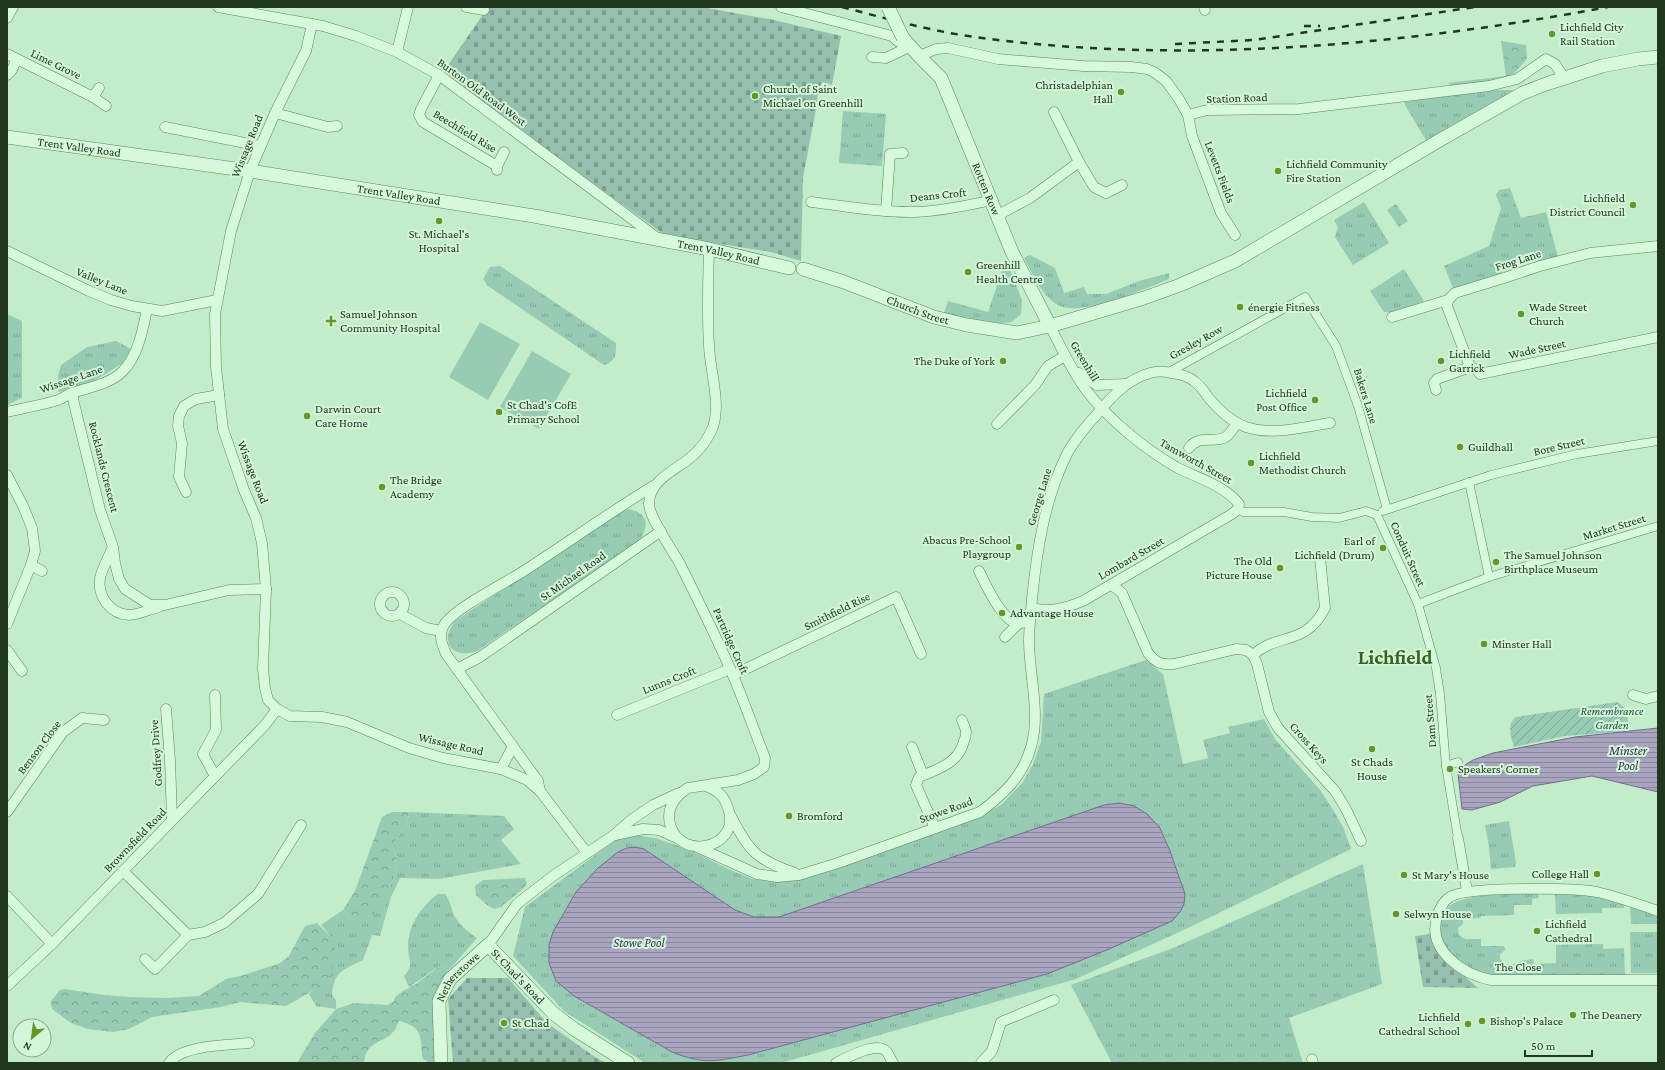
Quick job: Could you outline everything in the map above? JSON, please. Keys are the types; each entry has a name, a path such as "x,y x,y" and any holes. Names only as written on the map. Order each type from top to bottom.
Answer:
{"street":[{"path":"7,18 13,7"},
{"name":"Burton Old Road West","path":"218,7 312,24 356,36 397,52 439,75 660,240"},
{"path":"397,52 408,7"},
{"path":"466,7 484,10"},
{"path":"781,7 892,36 899,42 911,47 936,49 948,48 998,59 1147,69 1154,72 1166,81 1180,99 1188,115"},
{"name":"Rotten Row","path":"888,7 911,47 941,78 1012,252 1050,326"},
{"name":"Wissage Road","path":"312,24 306,51 275,113 250,170 231,231 215,314 214,333 223,429 244,490 256,518 262,543 266,589 263,669 268,700 277,709 290,716 322,717 347,722 422,752 443,758 501,769 527,780 540,791"},
{"path":"872,57 886,58 911,47"},
{"name":"Lime Grove","path":"7,54 16,60 93,97 106,106"},
{"name":"Church Street","path":"789,268 803,269 844,282 934,317 967,325 1017,333 1050,326 1180,286 1235,261 1509,100 1535,88 1608,65 1658,57"},
{"name":"Station Road","path":"1188,115 1207,110 1300,109 1489,86 1517,79 1546,59 1555,64 1564,78"},
{"path":"7,76 12,70 16,60"},
{"name":"Beechfield Rise","path":"439,75 421,109 419,115 423,122 497,168 504,152"},
{"path":"93,97 99,88"},
{"path":"1054,112 1079,162 1094,187 1106,192 1122,186"},
{"path":"275,113 333,126 328,138"},
{"name":"Levetts Fields","path":"1188,115 1192,136 1221,213 1235,235"},
{"path":"165,126 260,146"},
{"name":"Trent Valley Road","path":"7,137 250,170 534,216 709,249 789,268"},
{"path":"886,211 890,154 903,153"},
{"path":"998,215 1030,198 1079,162"},
{"name":"Deans Croft","path":"811,202 886,211 915,212 954,208 992,200"},
{"name":"Frog Lane","path":"1392,317 1448,300 1455,293 1540,266 1590,253 1658,246"},
{"path":"587,853 540,791 538,781 446,654 441,643 441,632 452,615 521,573 615,509 655,485 662,478 690,458 700,448 713,426 716,412 709,347 707,307 709,249"},
{"name":"Valley Lane","path":"7,251 89,292 111,300 147,309 162,311 217,300"},
{"name":"Gresley Row","path":"1102,407 1126,384 1150,372 1169,372 1305,297"},
{"name":"Bakers Lane","path":"1305,297 1339,353 1358,406 1387,509"},
{"path":"1436,390 1434,383 1436,379 1470,367 1447,306 1448,300"},
{"name":"Wissage Lane","path":"7,412 59,399 99,385 123,371 138,345 144,326 147,309"},
{"name":"Greenhill","path":"1050,326 1065,356 1086,390 1102,407"},
{"name":"Wade Street","path":"1470,367 1477,370 1480,374 1658,337"},
{"path":"997,424 1035,385 1048,366 1065,356"},
{"path":"1073,368 1086,379 1097,385 1126,384"},
{"path":"1169,372 1194,380 1226,416 1247,427 1264,431 1277,431 1330,423"},
{"name":"Rocklands Crescent","path":"73,393 73,399 100,510 113,547 114,563 120,579 125,589 150,604 165,605"},
{"path":"186,492 179,477 182,443 178,426 179,416 184,406 196,399 219,395"},
{"name":"Tamworth Street","path":"1102,407 1147,449 1176,467 1229,493 1239,504 1238,509"},
{"name":"George Lane","path":"1031,610 1038,546 1056,480 1069,451 1083,430 1102,407"},
{"path":"1189,448 1192,443 1200,440 1227,437 1237,423"},
{"name":"Bore Street","path":"1377,515 1387,509 1469,482 1577,454 1658,441"},
{"path":"7,475 23,506 32,528 35,551 31,565 7,624"},
{"path":"1469,482 1489,577"},
{"path":"655,485 650,495 649,511 661,531"},
{"path":"1238,509 1243,512 1284,512 1312,517 1332,518 1339,518 1366,511 1377,515"},
{"name":"Lombard Street","path":"1031,610 1056,610 1070,607 1112,585 1238,509"},
{"name":"Conduit Street","path":"1377,515 1418,604"},
{"name":"Market Street","path":"1418,604 1489,577 1658,526"},
{"name":"St Michael Road","path":"457,669 480,657 661,531"},
{"name":"Partridge Croft","path":"661,531 675,554 698,599 732,672 765,758 764,768 754,774 738,780"},
{"name":"Rocklands Crescent","path":"113,547 100,578 100,592 110,608 122,614 130,615 229,590 266,589"},
{"path":"1112,585 1122,593 1148,653 1155,661 1165,665 1174,664 1236,648 1246,650 1253,654 1261,647 1298,636 1310,628 1322,614 1325,608 1320,558"},
{"path":"31,565 42,571"},
{"path":"979,571 996,605 1010,620 1019,623"},
{"name":"Smithfield Rise","path":"732,672 896,597 921,654"},
{"name":"Dam Street","path":"1418,604 1436,668 1440,694 1446,766 1458,838"},
{"path":"1005,636 1019,623 1025,621 1031,610"},
{"name":"Stowe Road","path":"697,847 757,874 777,877 799,875 838,863 980,812 1009,788 1025,764 1034,734 1029,641 1031,610"},
{"path":"400,614 426,628 441,632"},
{"path":"7,650 22,671"},
{"name":"Cross Keys","path":"1253,654 1269,712 1278,728 1335,791 1346,809 1361,841"},
{"name":"Lunns Croft","path":"617,715 732,672"},
{"path":"215,695 216,730 203,754 215,776"},
{"path":"1632,695 1646,699 1658,696"},
{"name":"Godfrey Drive","path":"166,709 170,760 172,819"},
{"name":"Brownsfield Road","path":"7,986 52,944 265,725 277,709"},
{"name":"Benson Close","path":"7,812 64,732 82,718 104,720"},
{"path":"935,828 916,785 919,777 944,767 952,762 963,747 966,733 962,720"},
{"path":"501,769 513,746"},
{"path":"912,747 923,775"},
{"path":"1446,766 1458,762"},
{"path":"731,816 729,828 723,837 708,846 697,847 687,844 679,839 673,831 669,813 674,800 680,792 692,787 738,780"},
{"path":"726,800 729,788 738,780"},
{"path":"706,786 715,789 723,796 726,800 731,816 747,845 760,858 777,867 799,875"},
{"name":"St Chad's Road","path":"628,1063 553,1013 488,945 517,904 553,876 614,835 631,820 653,805 680,792"},
{"path":"145,959 155,969 188,936 204,932 224,923 258,894 301,825"},
{"name":"St Chad's Road","path":"614,835 644,829 659,830 679,839"},
{"path":"1458,838 1467,891"},
{"path":"123,871 188,936"},
{"name":"The Close","path":"1658,911 1627,900 1597,892 1578,890 1545,889 1467,891 1449,897 1439,909 1434,926 1436,938 1442,950 1454,962 1478,978 1491,980 1658,980"},
{"path":"7,896 52,944"},
{"name":"Netherstowe","path":"441,1063 439,1001 450,979 488,945"},
{"path":"981,1063 992,1051 1001,1022 1054,1000"},
{"path":"169,1063 180,1054 204,1048 249,1043"},
{"path":"836,1063 869,1048 879,1047 886,1051 893,1063"}],"green space":[{"path":"488,7 702,7 774,20 841,36 832,85 822,82 818,91 817,104 803,177 801,261 771,252 662,233 442,74"},
{"path":"1501,41 1526,45 1527,59 1509,79 1450,85 1448,83 1506,76"},
{"path":"1488,90 1515,90 1426,140 1404,102"},
{"path":"843,111 886,114 882,166 839,163"},
{"path":"1510,188 1521,218 1546,212 1559,261 1540,266 1534,251 1499,264 1504,278 1455,293 1444,266 1489,246 1501,208 1496,195 1499,190"},
{"path":"1364,202 1389,243 1353,265 1335,237 1338,227 1334,220"},
{"path":"1396,204 1408,221 1399,227 1387,210"},
{"path":"1030,255 1055,268 1064,293 1084,287 1087,294 1106,294 1139,281 1169,273 1169,279 1130,295 1097,305 1082,308 1068,308 1058,305 1052,301 1042,290 1024,258"},
{"path":"1006,259 1022,300 1021,314 1015,320 1011,322 996,323 944,313 948,301 988,312"},
{"path":"500,266 616,343 615,354 611,362 604,365 488,286 483,279 490,267"},
{"path":"1404,269 1424,301 1395,312 1384,312 1370,291"},
{"path":"7,314 22,321 22,398 7,405"},
{"path":"480,322 520,344 488,400 449,377"},
{"path":"116,341 131,349 123,363 99,378 78,388 58,392 58,376 61,365 87,347"},
{"path":"532,351 571,374 539,429 500,407"},
{"path":"628,509 635,511 644,517 646,526 638,542 477,651 461,653 455,651 451,647 448,642 448,636 455,621 617,513"},
{"path":"1146,660 1163,674 1183,764 1208,758 1203,740 1230,733 1228,727 1264,719 1275,739 1320,790 1343,827 1351,849 1190,927 1076,979 781,1063 645,1063 564,1011 513,956 525,907 617,839 633,835 655,838 691,850 728,869 753,879 782,882 806,878 978,818 1002,804 1023,782 1033,764 1041,742 1044,694"},
{"name":"Remembrance Garden","path":"1617,702 1626,710 1628,718 1628,731 1565,736 1514,747 1510,727 1516,717"},
{"path":"392,812 409,812 407,824 392,845 397,863 392,882 381,904 374,913 363,918 351,919 343,910 355,891 382,817"},
{"path":"409,812 504,816 514,829 501,840 521,864 439,879 400,878 391,897 380,936 372,935 363,960 345,969 337,976 332,995 336,1000 336,1009 316,1006 309,994 314,990 333,939 321,925 343,910 351,919 375,912 389,889 394,876 397,863 392,845 407,824"},
{"path":"1509,821 1516,862 1515,867 1491,869 1485,825"},
{"path":"1363,864 1382,984 1289,1018 1303,1063 1112,1063 1071,985 1173,948"},
{"path":"525,878 527,883 524,888 501,907 494,909 476,895 475,886 483,880"},
{"path":"1538,893 1539,898 1532,899 1532,905 1514,905 1514,915 1481,916 1480,918 1463,919 1463,924 1458,928 1459,935 1465,939 1481,939 1481,946 1504,946 1505,950 1500,954 1500,959 1505,964 1517,964 1520,961 1533,959 1534,964 1556,963 1556,945 1603,944 1603,949 1624,948 1625,977 1490,977 1470,970 1451,956 1444,947 1440,937 1439,926 1444,912 1454,903 1483,896"},
{"path":"1555,893 1592,896 1624,905 1624,908 1602,908 1602,913 1556,914"},
{"path":"438,894 445,894 447,896 458,922 477,938 448,971 446,966 441,965 409,987 404,976 410,965 408,947 410,932 417,917 426,904"},
{"path":"1630,906 1658,917 1658,924 1631,924"},
{"path":"317,923 333,939 336,953 331,974 314,990 286,1006 240,1002 221,1007 152,1017 129,1029 113,1032 88,1029 71,1023 52,1009 51,1001 60,990 65,989 130,997 167,998 199,996 226,979 244,975 280,963 289,956 305,926"},
{"path":"1630,932 1658,932 1658,973 1631,973"},
{"path":"1432,934 1444,958 1478,988 1423,987 1415,936"},
{"path":"441,965 446,966 448,971 441,984 435,1062 430,1063 423,1059 420,1037 417,1030 411,1025 399,1021 394,1031 389,1036 371,1046 365,1056 364,1063 297,1063 315,1033 336,1009 354,1003 387,1005 393,1002 396,996 416,984"},
{"path":"467,978 508,978 547,1023 595,1057 607,1063 453,1063 448,999"}],"water":[{"name":"Minster Pool","path":"1658,728 1658,792 1592,776 1533,786 1500,802 1472,810 1462,809 1458,774 1465,765 1473,760 1493,753 1575,737"},
{"name":"Stowe Pool","path":"1120,803 1134,806 1147,814 1160,828 1170,851 1185,894 1184,904 1180,912 1172,921 1047,974 748,1055 710,1061 693,1059 672,1052 574,996 556,981 549,963 549,945 553,932 576,892 598,868 618,852 627,848 635,847 644,849 735,910 754,917 779,917 1104,805"}],"railway":[{"path":"842,7 929,29 982,38 1060,46 1138,50 1217,50 1296,47 1375,41 1453,32 1608,7"},
{"path":"1175,44 1254,40 1475,7"},
{"path":"1304,26 1320,26"}],"place":[{"name":"Lichfield City Rail Station","path":"1552,34"},
{"name":"Christadelphian Hall","path":"1121,92"},
{"name":"Church of Saint Michael on Greenhill","path":"755,96"},
{"name":"Lichfield Community Fire Station","path":"1278,171"},
{"name":"Lichfield District Council","path":"1633,205"},
{"name":"St. Michael's Hospital","path":"439,221"},
{"name":"Greenhill Health Centre","path":"968,272"},
{"name":"énergie Fitness","path":"1240,307"},
{"name":"Wade Street Church","path":"1521,314"},
{"name":"Samuel Johnson Community Hospital","path":"331,321"},
{"name":"The Duke of York","path":"1003,361"},
{"name":"Lichfield Garrick","path":"1441,361"},
{"name":"Lichfield Post Office","path":"1315,400"},
{"name":"St Chad's CofE Primary School","path":"499,412"},
{"name":"Darwin Court Care Home","path":"307,416"},
{"name":"Guildhall","path":"1460,447"},
{"name":"Lichfield Methodist Church","path":"1251,463"},
{"name":"The Bridge Academy","path":"382,487"},
{"name":"Abacus Pre-School Playgroup","path":"1019,547"},
{"name":"Earl of Lichfield (Drum)","path":"1383,548"},
{"name":"The Samuel Johnson Birthplace Museum","path":"1496,562"},
{"name":"The Old Picture House","path":"1280,568"},
{"name":"Advantage House","path":"1002,613"},
{"name":"Minster Hall","path":"1484,644"},
{"name":"St Chads House","path":"1372,749"},
{"name":"Speakers' Corner","path":"1450,769"},
{"name":"Bromford","path":"789,816"},
{"name":"College Hall","path":"1597,874"},
{"name":"St Mary's House","path":"1404,875"},
{"name":"Selwyn House","path":"1396,914"},
{"name":"Lichfield Cathedral","path":"1537,931"},
{"name":"The Deanery","path":"1573,1015"},
{"name":"Bishop's Palace","path":"1482,1021"},
{"name":"St Chad","path":"504,1023"},
{"name":"Lichfield Cathedral School","path":"1468,1024"}],"district":[{"name":"Lichfield","path":"1395,657"}]}
